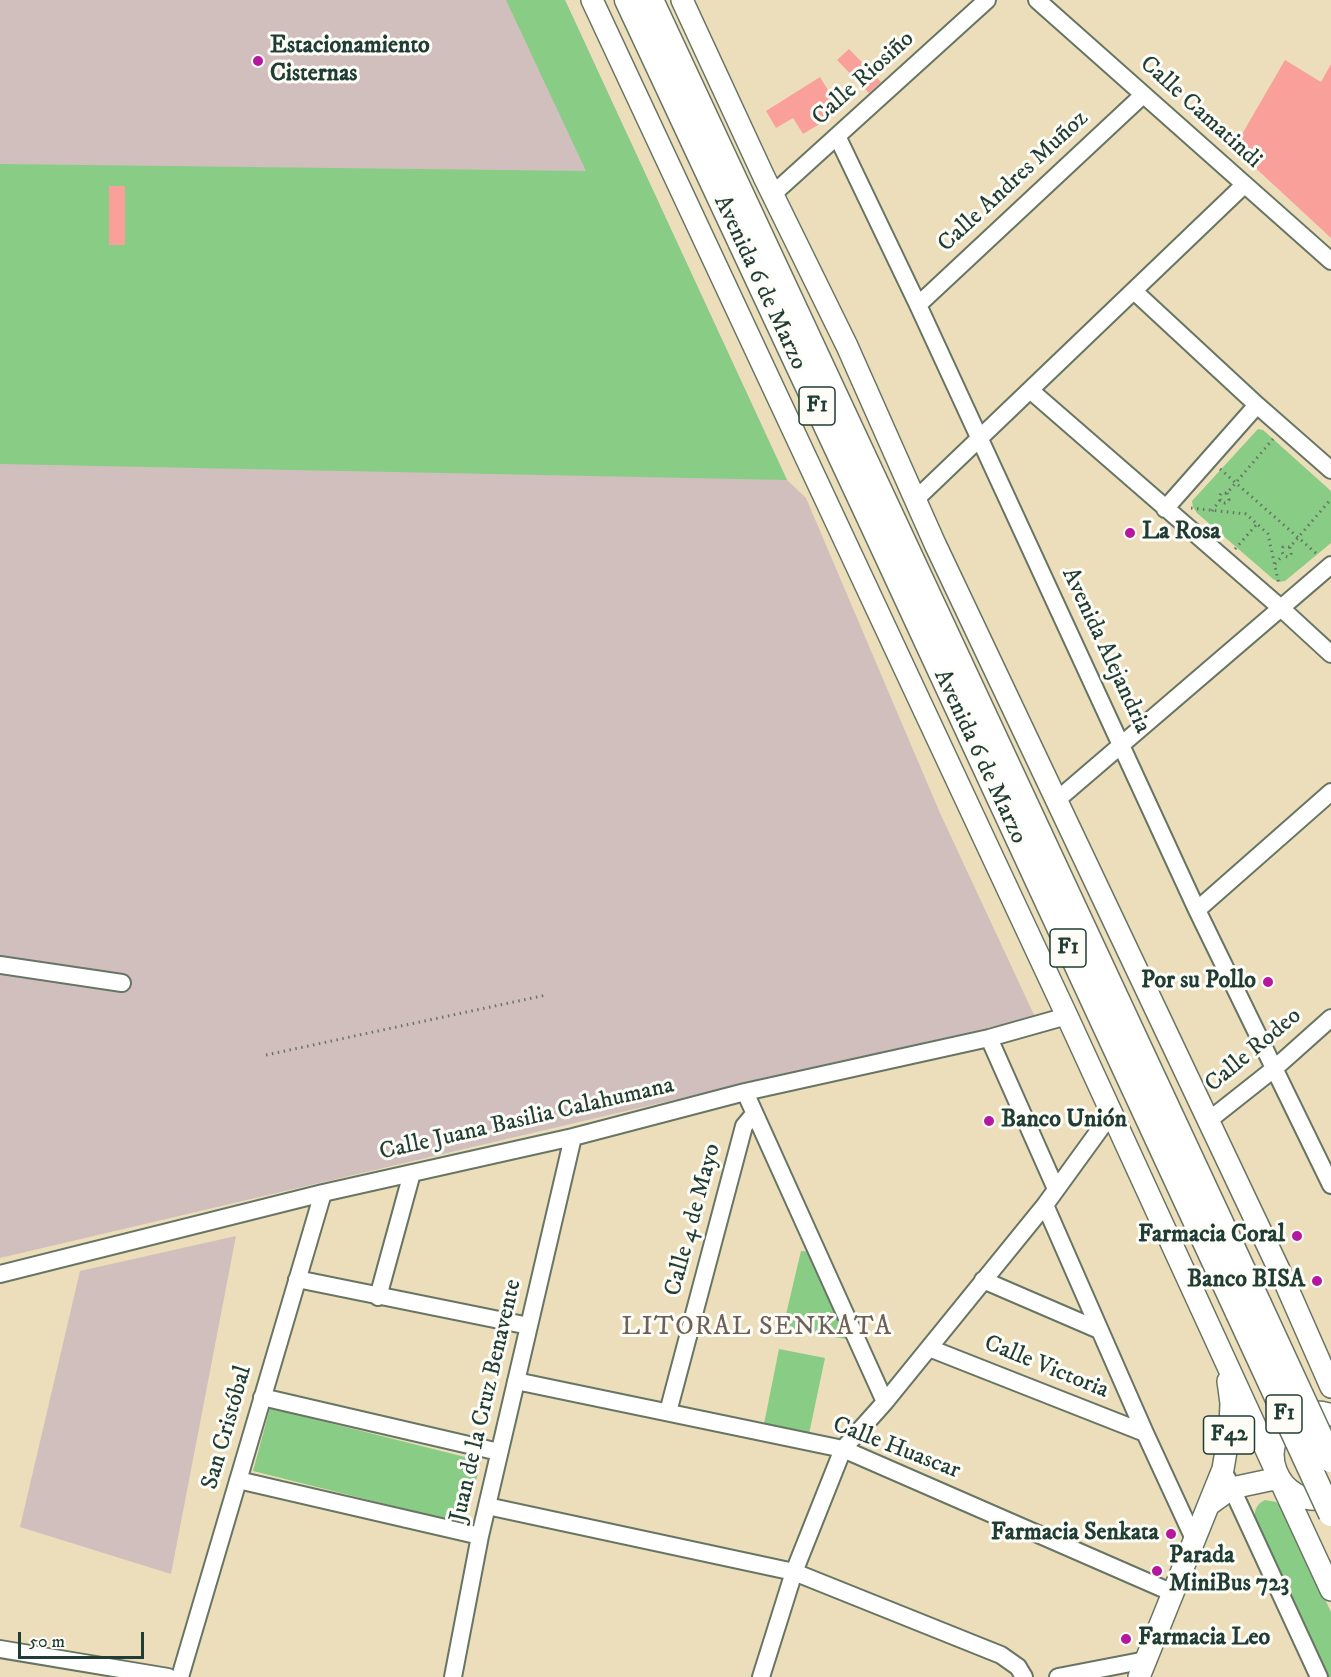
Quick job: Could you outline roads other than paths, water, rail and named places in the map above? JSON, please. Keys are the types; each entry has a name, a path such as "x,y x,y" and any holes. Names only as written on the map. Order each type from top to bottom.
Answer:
{"highway":[{"name":"Avenida 6 de Marzo","path":"627,0 867,513 1248,1309 1331,1460"},
{"name":"Avenida 6 de Marzo","path":"651,0 1248,1309 1331,1514"}],"main road":[{"name":"Avenida 6 de Marzo","path":"591,0 1067,1016 1331,1590"},
{"name":"Avenida 6 de Marzo","path":"682,0 847,346 915,500 1283,1278 1331,1387"},
{"name":"F42","path":"1142,1668 1194,1539 1210,1504 1228,1478 1231,1403 1225,1363"},
{"path":"1331,1415 1317,1412 1307,1413 1288,1423 1276,1439 1273,1459 1277,1473 1292,1492 1312,1499 1331,1497"},
{"path":"1228,1478 1277,1473"}],"street":[{"name":"Calle Riosiño","path":"773,194 987,0"},
{"name":"Calle Camatindi","path":"1037,0 1331,261"},
{"name":"Calle Andres Muñoz","path":"918,304 1143,95"},
{"name":"Avenida Alejandria","path":"837,136 918,304 1197,909 1331,1185"},
{"path":"915,500 1244,185"},
{"path":"1134,291 1331,470"},
{"path":"1030,390 1331,654"},
{"path":"1165,509 1257,405"},
{"path":"1057,800 1282,609 1325,561"},
{"path":"1197,909 1331,792"},
{"path":"0,965 122,983"},
{"name":"Calle Juana Basilia Calahumana","path":"0,1274 322,1193 573,1137 745,1092 989,1038 1067,1016"},
{"name":"Calle Rodeo","path":"1208,1121 1275,1068 1331,1018"},
{"path":"989,1038 1056,1189"},
{"path":"745,1092 885,1402"},
{"name":"Calle 4 de Mayo","path":"668,1412 744,1126 754,1114"},
{"path":"761,1677 794,1572 843,1449 885,1402 1045,1204 1111,1114"},
{"name":"Juan de la Cruz Benavente","path":"453,1677 480,1536 573,1137"},
{"path":"378,1297 412,1173"},
{"name":"San Cristóbal","path":"180,1677 322,1193"},
{"path":"1045,1204 1099,1330 1194,1539"},
{"path":"297,1280 529,1326"},
{"path":"983,1280 1099,1330"},
{"name":"Calle Victoria","path":"929,1348 1145,1433"},
{"name":"Calle Huascar","path":"516,1381 843,1449 1173,1593"},
{"path":"262,1397 499,1452"},
{"path":"1228,1478 1319,1677"},
{"path":"238,1480 480,1536"},
{"path":"487,1506 794,1572 1001,1655 1018,1667 1024,1677"},
{"path":"0,1649 168,1677"},
{"name":"F42","path":"1058,1677 1142,1668"}],"place":[{"name":"Estacionamiento Cisternas","path":"258,61"},
{"name":"La Rosa","path":"1130,533"},
{"name":"Por su Pollo","path":"1268,982"},
{"name":"Banco Unión","path":"989,1121"},
{"name":"Farmacia Coral","path":"1297,1236"},
{"name":"Banco BISA","path":"1317,1281"},
{"name":"Farmacia Senkata","path":"1171,1534"},
{"name":"Parada MiniBus 723","path":"1157,1571"},
{"name":"Farmacia Leo","path":"1126,1639"}],"district":[{"name":"LITORAL SENKATA","path":"757,1329"}]}
